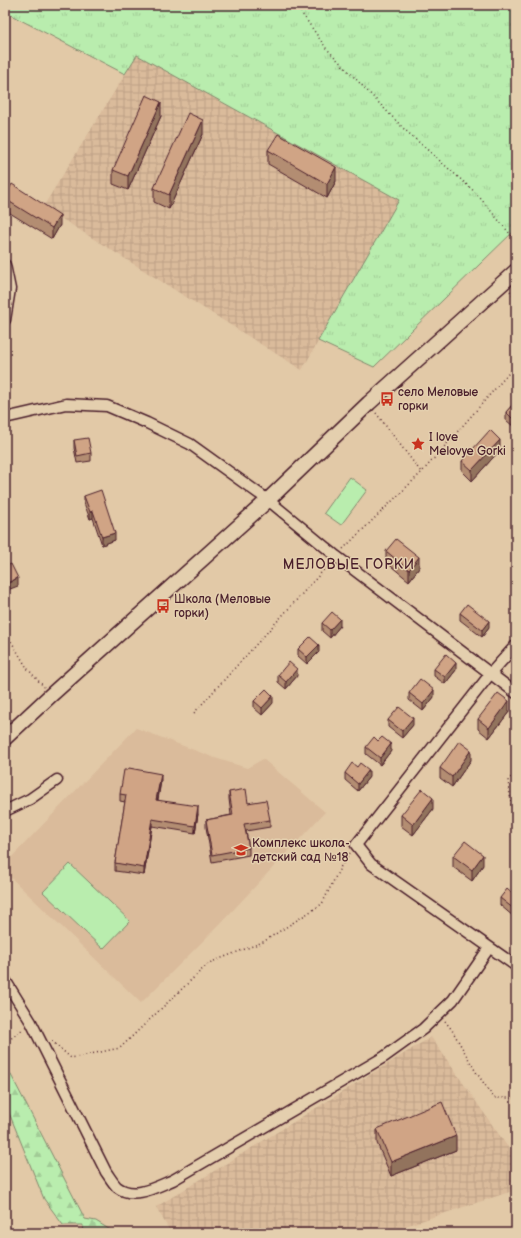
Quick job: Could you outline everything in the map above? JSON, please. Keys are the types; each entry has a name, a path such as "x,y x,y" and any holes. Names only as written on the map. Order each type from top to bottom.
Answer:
{"street":[{"path":"5,265 10,289 5,320"},
{"path":"5,738 268,500 369,403 516,271"},
{"path":"5,418 66,404 107,406 190,444 268,500 336,556 516,693"},
{"path":"516,645 491,673 356,845 371,864 516,966"},
{"path":"5,810 30,799 57,780"},
{"path":"5,980 31,1022 106,1172 117,1186 129,1193 149,1190 173,1180 384,1057 423,1029 453,1000 489,948"}],"path":[{"path":"296,5 326,48 404,129 475,192 516,241"},
{"path":"194,713 336,556 422,472 516,365"},
{"path":"369,403 422,472"},
{"path":"5,631 27,668 51,695"},
{"path":"516,771 508,781 516,836"},
{"path":"48,1038 71,1058 120,1048 143,1028 209,963 263,942 322,904 340,866 356,845"},
{"path":"439,1014 452,1030 476,1072 494,1098 516,1098"},
{"path":"5,1043 31,1022"}],"shaded area":[{"path":"137,55 399,200 302,370 43,207"},
{"path":"136,728 215,758 247,768 263,759 325,812 219,925 141,1003 5,872 5,864"},
{"path":"431,1037 516,1159 516,1190 384,1233 171,1233 156,1207"}],"green space":[{"path":"5,5 516,5 516,229 374,367 318,341 399,200 137,55 125,74 5,12"},
{"path":"350,477 367,490 341,525 324,513"},
{"path":"70,864 130,921 103,949 43,892"},
{"path":"10,1073 85,1219 96,1221 115,1233 82,1233 83,1225 63,1225 44,1199 5,1103 5,1093"}],"building":[{"path":"146,95 161,102 128,176 113,170"},
{"path":"188,113 203,120 169,195 154,188"},
{"path":"278,134 336,167 327,184 268,150"},
{"path":"12,184 60,215 52,228 5,199 5,196"},
{"path":"516,401 516,417 514,420 506,412"},
{"path":"490,430 500,440 472,470 462,461"},
{"path":"88,438 91,453 77,456 74,440"},
{"path":"101,490 115,533 102,537 93,511 90,512 84,496"},
{"path":"396,539 419,557 409,570 386,551"},
{"path":"11,564 18,578 5,584 5,567"},
{"path":"467,604 489,621 482,630 460,613"},
{"path":"332,612 340,619 330,630 322,623"},
{"path":"310,637 319,645 307,657 298,649"},
{"path":"446,654 456,663 445,677 434,669"},
{"path":"289,662 297,669 286,682 278,675"},
{"path":"420,679 434,690 423,704 409,693"},
{"path":"266,689 273,696 262,708 254,701"},
{"path":"498,693 509,701 489,728 478,719"},
{"path":"399,707 413,718 402,731 388,720"},
{"path":"374,737 378,741 382,737 391,744 380,758 366,747"},
{"path":"459,741 471,750 452,777 440,768"},
{"path":"352,763 357,767 360,763 369,770 358,784 345,773"},
{"path":"129,768 161,774 156,800 198,806 195,826 152,819 144,868 115,863 126,795 120,794 124,770 128,770"},
{"path":"246,789 248,803 266,800 270,820 244,824 249,848 212,855 206,820 233,815 229,792"},
{"path":"422,789 433,798 413,825 401,815"},
{"path":"465,841 483,855 472,870 453,856"},
{"path":"507,889 516,897 516,907 514,909 500,898"},
{"path":"442,1102 456,1136 391,1162 377,1129"}],"place":[{"name":"село Меловые горки","path":"387,399"},
{"name":"I love Melovye Gorki","path":"418,444"},
{"name":"Школа (Меловые горки)","path":"163,606"},
{"name":"Комплекс школа- детский сад №18","path":"241,850"}],"district":[{"name":"МЕЛОВЫЕ ГОРКИ","path":"349,564"}]}
